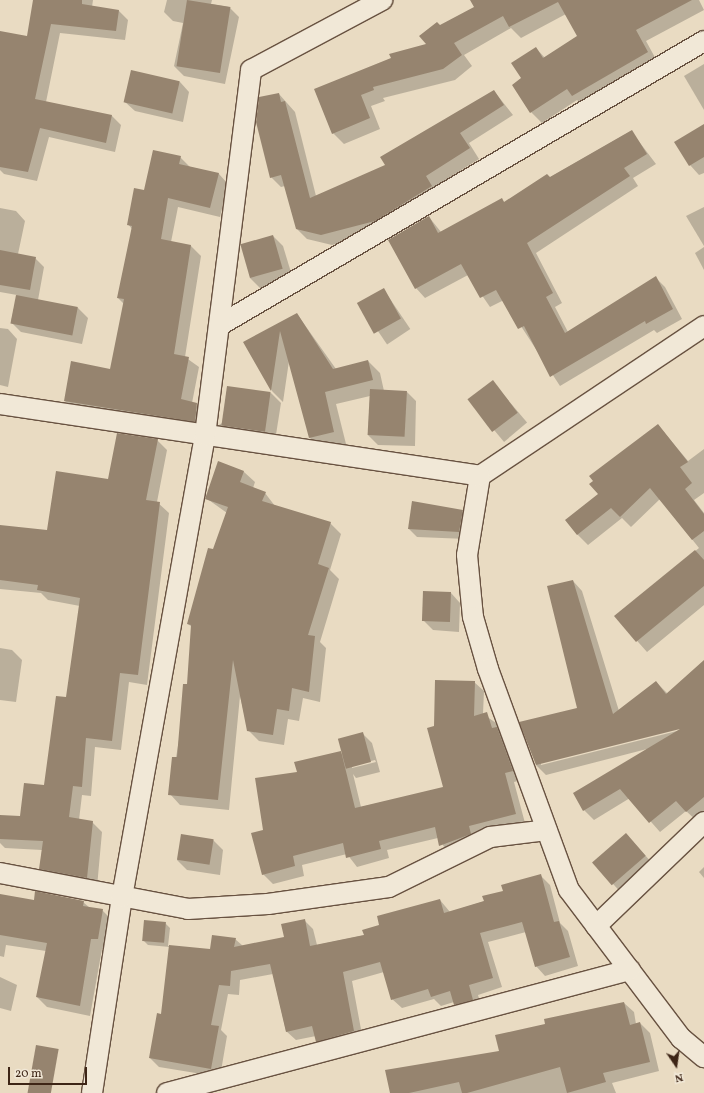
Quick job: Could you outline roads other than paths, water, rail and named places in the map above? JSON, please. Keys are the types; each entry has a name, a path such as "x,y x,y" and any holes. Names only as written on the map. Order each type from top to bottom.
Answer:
{"street":[{"path":"92,1093 122,897 204,435 220,325 251,70 382,0"},
{"path":"220,325 704,41"},
{"path":"0,404 480,476 704,326"},
{"path":"480,476 467,555 473,617 569,890 682,1038 704,1057"},
{"path":"596,926 704,822"},
{"path":"0,873 188,909 268,904 388,887 490,837 547,830"},
{"path":"168,1093 630,970"}]}
